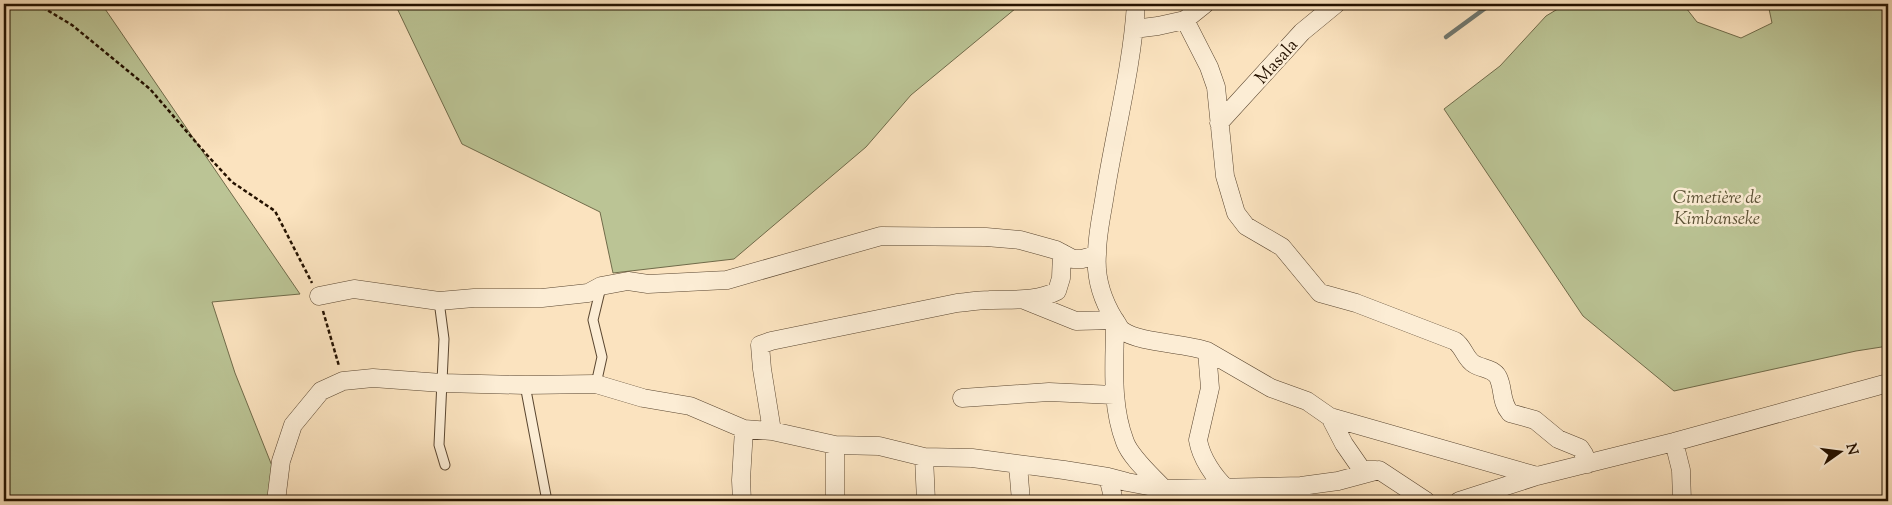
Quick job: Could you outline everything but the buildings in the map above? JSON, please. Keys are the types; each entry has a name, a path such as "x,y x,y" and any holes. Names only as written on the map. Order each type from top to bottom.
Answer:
{"street":[{"path":"1136,4 1126,86 1106,189 1096,255 1098,283 1102,295 1121,330 1140,338 1195,347 1207,351 1271,388 1307,401 1330,417 1537,476"},
{"path":"1134,29 1185,20 1205,4"},
{"name":"Masala","path":"1219,123 1302,32 1336,4"},
{"path":"1185,20 1209,67 1216,87 1225,176 1236,213 1246,226 1282,247 1320,293 1356,303 1461,344 1467,358 1496,374 1499,380 1502,399 1510,413 1535,420 1558,439 1580,448 1588,464"},
{"path":"319,296 354,289 439,301 474,298 542,298 588,293 601,286 628,281 648,284 727,280 881,236 986,237 1012,240 1047,248 1073,259 1082,259 1096,255"},
{"path":"772,431 760,345 771,341 958,303 987,300 1024,300 1049,295 1057,290 1061,278 1062,254"},
{"path":"1024,300 1076,321 1115,320"},
{"path":"1115,320 1114,395 1125,443 1138,461 1164,489"},
{"path":"1207,351 1209,393 1198,440 1199,448 1226,495"},
{"path":"276,501 281,461 293,424 321,391 343,381 373,378 442,383 596,384 643,398 690,406 744,429 772,431 835,445 879,446 924,457 972,458 1108,477 1164,489 1226,495 1261,486 1303,494 1338,481 1379,470"},
{"path":"1459,501 1537,476 1674,442 1888,383"},
{"path":"962,398 1049,392 1114,395"},
{"path":"1330,417 1344,444 1362,470 1379,470 1426,501"},
{"path":"742,501 741,480 744,429"},
{"path":"1674,442 1681,470 1682,501"},
{"path":"835,445 835,501"},
{"path":"924,457 926,501"},
{"path":"1018,465 1020,501"},
{"path":"1108,477 1114,501"}],"lane":[{"path":"596,384 602,357 593,320 601,286"},
{"path":"439,301 444,339 439,445 445,465"},
{"path":"525,385 547,501"}],"path":[{"path":"37,4 72,25 150,89 232,182 275,211 319,296 343,381"}],"green space":[{"path":"4,4 118,4 103,6 300,294 212,302 235,373 286,501 4,501"},
{"path":"395,4 1021,4 911,95 866,147 734,259 613,273 600,212 462,144"},
{"name":"Cimetière de Kimbanseke","path":"1566,4 1683,4 1697,22 1741,38 1772,23 1768,4 1888,4 1888,346 1856,351 1674,391 1583,316 1444,109 1500,66 1546,16"}],"waterway":[{"path":"1446,37 1491,4"}]}
